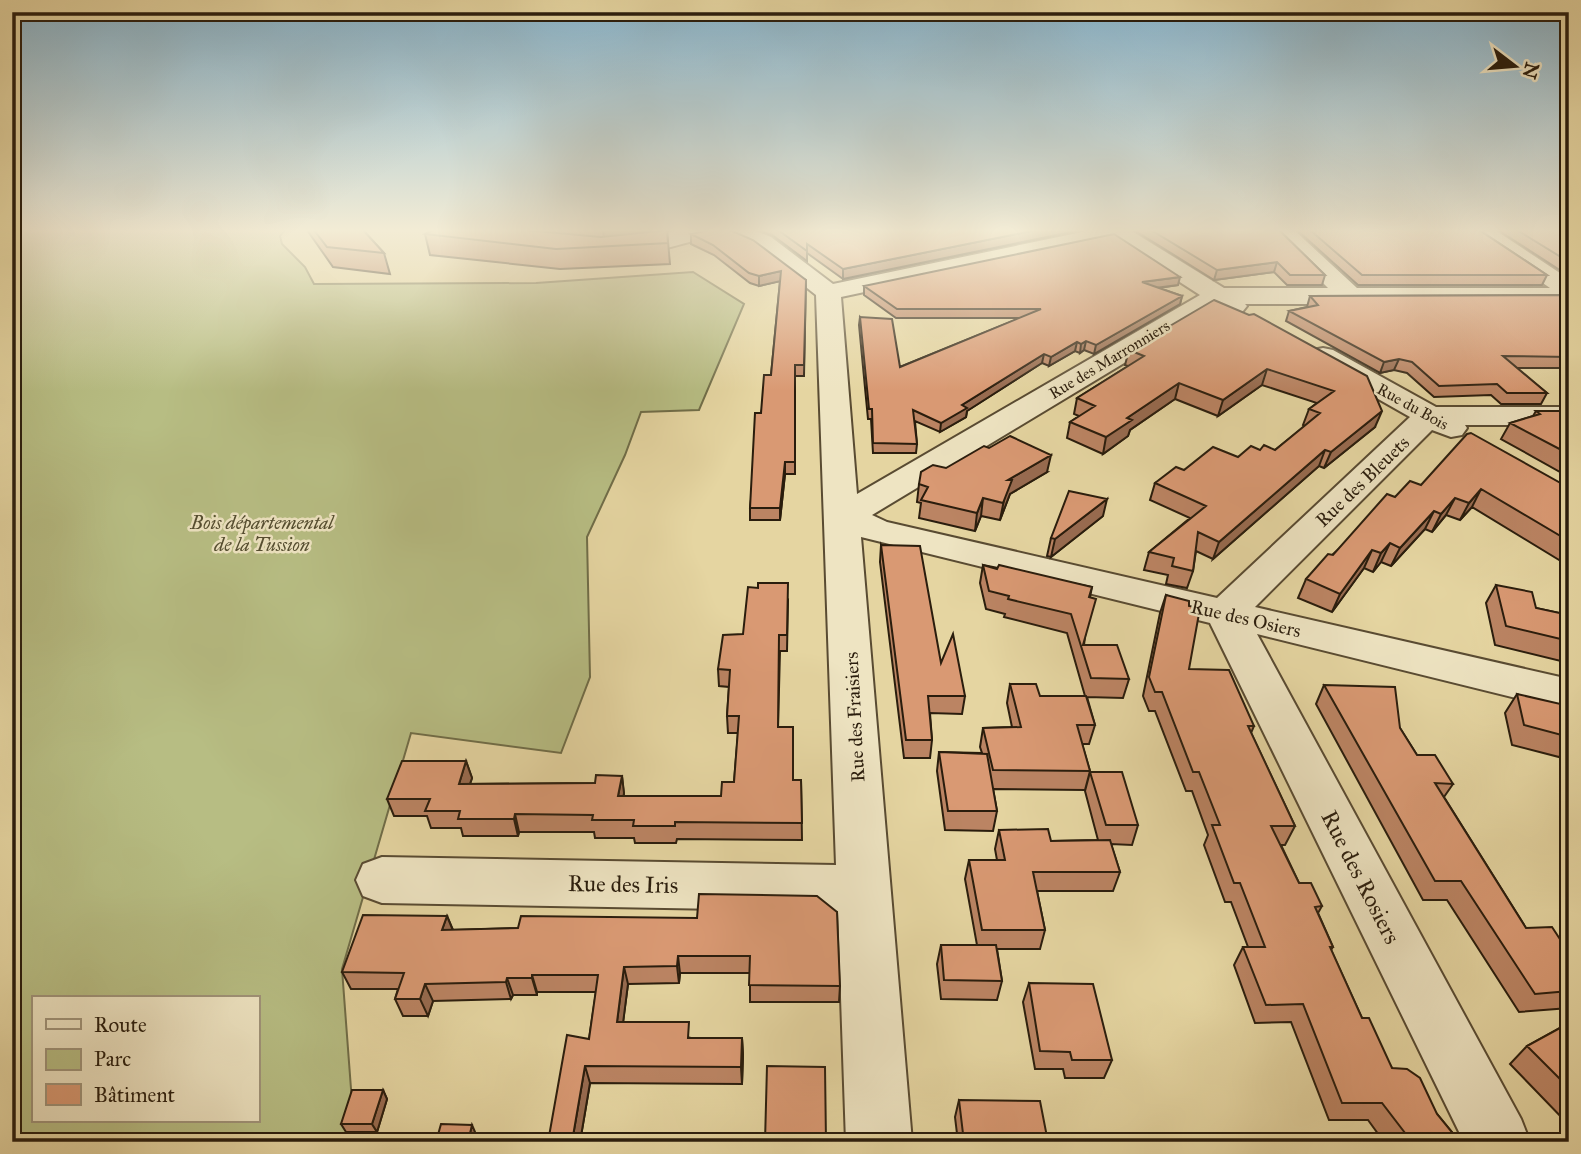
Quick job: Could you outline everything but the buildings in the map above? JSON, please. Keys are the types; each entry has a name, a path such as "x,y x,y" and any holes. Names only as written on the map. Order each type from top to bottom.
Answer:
{"street":[{"path":"817,284 828,292 866,284"},
{"path":"1199,284 1262,322"},
{"path":"1337,284 1349,295"},
{"name":"Rue des Fraisiers","path":"828,292 844,517 879,1142"},
{"path":"1217,296 1569,296"},
{"name":"Rue des Marronniers","path":"844,517 1217,296"},
{"name":"Rue du Bois","path":"1297,342 1474,440"},
{"path":"1429,416 1569,416"},
{"name":"Rue des Bleuets","path":"1225,613 1429,416"},
{"name":"Rue des Osiers","path":"844,517 876,530 1569,695"},
{"name":"Rue des Rosiers","path":"1225,613 1498,1142"},
{"name":"Rue des Iris","path":"382,880 863,888"}],"green space":[{"name":"Bois départemental de la Tussion","path":"12,284 712,284 744,304 699,410 641,412 625,455 587,537 590,677 561,753 411,733 342,969 355,1142 12,1142"}]}
